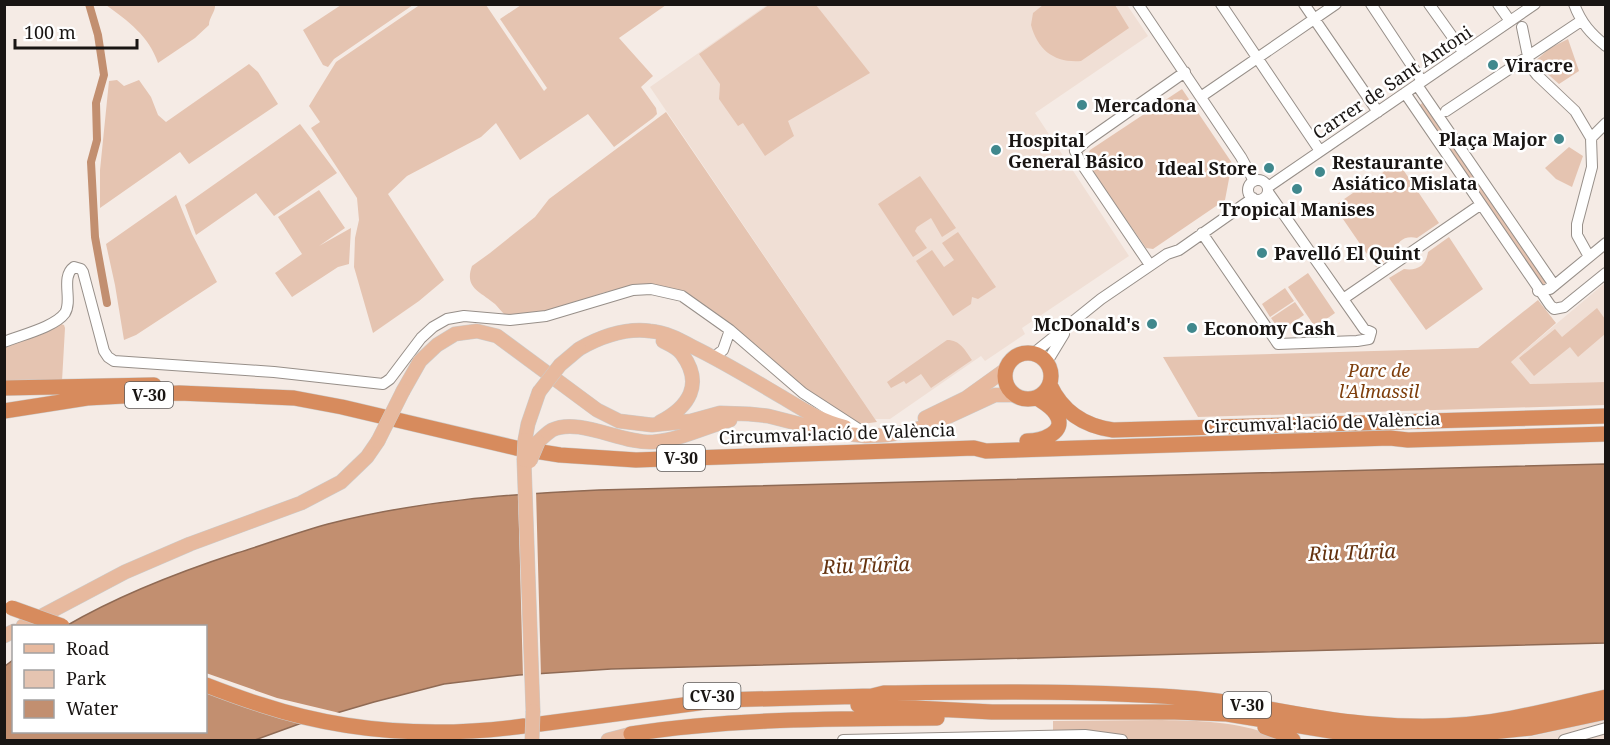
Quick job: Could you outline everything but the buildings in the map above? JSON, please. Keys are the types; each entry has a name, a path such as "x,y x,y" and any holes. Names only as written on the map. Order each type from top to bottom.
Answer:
{"highway":[{"path":"1025,353 1040,358 1051,371 1050,385 1037,398 1026,400 1014,395 1006,384 1005,370 1013,357 1025,353"},
{"path":"4,388 179,384 247,388 294,398"},
{"name":"Circumval·lació de València","path":"1050,385 1054,395 1077,419 1096,428 1113,430 1605,418"},
{"name":"Circumval·lació de València","path":"4,411 87,398 179,393 294,398 516,448 560,455 636,460 974,448 986,451 1390,438 1408,440 1605,434"},
{"path":"974,448 987,444 1038,441 1049,438 1054,433 1058,421 1056,413 1037,398"},
{"path":"1390,438 1406,433 1605,418"},
{"path":"7,609 39,625"},
{"path":"7,609 56,625"},
{"name":"CV-30","path":"207,678 264,699 376,726 473,725 532,720 604,707 722,695 872,691 884,693"},
{"path":"207,685 262,706 307,718 376,726"},
{"name":"V-30","path":"532,720 751,698 957,692 1169,696 1232,703 1343,721 1431,726 1512,718 1605,697"},
{"path":"705,703 804,703 992,712 1078,713"},
{"name":"V-30","path":"1078,713 1175,711 1227,714 1343,733 1402,738 1444,737 1531,728 1605,712"},
{"path":"638,738 677,727 743,722 1078,713"},
{"path":"1210,714 1269,728 1293,741"},
{"path":"1477,741 1531,728"}],"main road":[{"path":"28,625 125,573 190,544 301,503 341,482 367,457 378,441 420,361 437,345 455,334 477,331 497,336 597,410 619,421 652,426 691,421 720,413 749,414 768,416 831,432 866,436 905,432 955,415 995,395 1014,395"},
{"path":"532,741 527,465 531,441 528,424 539,392 560,365 579,349 593,341 623,332 650,331 674,338 714,357 801,408 834,424 860,430 881,430 929,416 966,398 1005,370"},
{"path":"623,332 658,338 681,352 693,375 691,395 675,414 652,426"},
{"path":"531,441 552,430 571,427 627,440 654,442 679,437 749,414"},
{"path":"597,741 638,738"}],"street":[{"path":"1138,4 1242,157 1254,181"},
{"path":"1221,4 1320,151"},
{"path":"1304,4 1378,112"},
{"path":"1202,96 1336,4"},
{"path":"1371,4 1420,83 1424,97 1554,285"},
{"path":"1429,4 1464,53"},
{"path":"1498,4 1510,21"},
{"name":"Carrer de Sant Antoni","path":"1268,189 1535,4"},
{"path":"1574,4 1581,21 1590,33 1605,46"},
{"path":"1446,111 1581,21"},
{"path":"1522,27 1530,66 1575,111 1591,138 1593,167 1576,235 1587,253"},
{"path":"1150,265 1075,151 1185,72"},
{"path":"1405,93 1546,302 1554,309 1564,307 1605,273"},
{"path":"1591,138 1605,123"},
{"path":"1202,233 1278,344 1357,341 1364,334 1263,181 1254,181 1248,188 1253,198 1262,200 1268,189"},
{"path":"1040,358 1060,340 1076,318 1150,265 1167,254 1179,250 1253,198"},
{"path":"1343,299 1480,205"},
{"path":"1546,302 1548,291 1554,285 1605,243"},
{"path":"4,342 54,323 64,314 67,309 68,273 74,267 83,272 104,351 114,361 274,372 382,384 390,379 421,338 433,327 447,319 464,316 510,320 546,316 633,290 651,289 682,296 730,330 803,393 860,430"},
{"path":"1538,291 1546,290 1554,285"},
{"path":"714,357 723,350 730,330"},
{"path":"664,741 677,727"},
{"path":"1564,741 1605,728"},
{"path":"843,741 1074,735 1122,741"}],"shaded area":[{"path":"767,5 1127,5 1148,36 1035,113 1129,256 1022,328 1025,334 985,361 981,356 890,419 875,419 650,87"},
{"path":"1605,283 1605,382 1529,384 1511,362"},
{"path":"1605,720 1605,740 1527,740 1529,737"}],"green space":[{"path":"215,4 209,25 195,38 158,63 143,37 130,23 106,5"},
{"path":"421,4 486,5 544,91 547,88 500,19 521,5 666,5 619,38 653,76 641,87 656,108 657,114 614,147 588,114 520,160 496,123 481,137 407,176 388,194 444,280 419,301 373,333 354,267 355,238 359,220 357,198 311,128 320,122 309,106 336,62"},
{"path":"770,4 816,5 870,73 788,121 794,136 765,156 743,123 738,126 719,99 720,84 699,54"},
{"path":"341,5 413,5 334,59 328,67 323,65 303,30"},
{"path":"1043,5 1115,5 1129,28 1081,61 1063,60 1049,54 1034,34 1031,25 1033,13"},
{"path":"1568,39 1579,71 1559,84 1534,62 1550,48"},
{"path":"249,64 258,72 278,104 189,164 180,152 100,208 100,170 109,81 117,80 124,86 139,80 151,97 158,115 166,122"},
{"path":"1182,89 1232,163 1225,200 1153,249 1146,248 1088,165 1087,156 1090,150"},
{"path":"1425,101 1547,282 1539,288 1417,107"},
{"path":"666,112 877,422 862,424 855,422 804,388 683,292 640,284 602,293 549,311 505,315 472,284 470,273 472,266 535,217 549,199"},
{"path":"300,124 337,173 274,216 256,193 196,235 185,205"},
{"path":"1569,147 1583,156 1572,187 1556,179 1545,168"},
{"path":"1398,162 1439,223 1417,238 1409,237 1399,242 1395,254 1376,267 1334,206"},
{"path":"920,176 956,228 942,237 931,218 917,227 915,231 927,248 913,257 878,204"},
{"path":"319,190 345,228 319,246 351,228 349,264 338,267 292,297 275,273 302,254 278,217"},
{"path":"176,195 192,234 217,282 136,335 124,340 106,244"},
{"path":"958,232 996,287 978,299 972,297 971,304 953,316 916,261 932,250 944,267 954,260 942,243"},
{"path":"1449,237 1483,289 1426,330 1389,278 1404,269 1413,269 1423,264 1428,252"},
{"path":"1308,273 1335,313 1315,327 1288,287"},
{"path":"1285,288 1294,301 1270,317 1262,304"},
{"name":"Parc de l'Almassil","path":"1538,300 1556,323 1511,362 1530,384 1605,382 1605,405 1198,417 1163,357 1478,348"},
{"path":"1295,302 1304,315 1280,331 1271,318"},
{"path":"1597,308 1605,319 1605,334 1578,357 1570,347 1534,376 1519,358 1555,329 1562,337"},
{"path":"61,324 65,328 62,381 5,381 4,348"},
{"path":"947,340 959,344 972,360 931,388 921,374 906,384 904,381 891,388 887,382"},
{"path":"1162,720 1238,726 1281,740 1133,740 1053,731 1053,721"}],"water":[{"name":"Riu Túria","path":"1605,464 1605,643 611,669 519,675 444,684 299,724 255,740 5,740 5,666 12,661 12,733 207,733 207,625 68,625 128,594 237,553 317,527 361,516 429,504 497,496 599,490"}],"pier":[{"path":"536,490 541,677 523,678 518,491"},
{"path":"207,673 277,698 344,714 308,724 207,693"}],"waterway":[{"path":"89,4 98,35 104,75 96,103 97,140 91,162 95,237 107,303"}],"place":[{"name":"Viracre","path":"1493,65"},
{"name":"Mercadona","path":"1082,105"},
{"name":"Plaça Major","path":"1559,139"},
{"name":"Hospital General Básico","path":"996,150"},
{"name":"Ideal Store","path":"1269,168"},
{"name":"Restaurante Asiático Mislata","path":"1320,172"},
{"name":"Tropical Manises","path":"1297,189"},
{"name":"Pavelló El Quint","path":"1262,253"},
{"name":"McDonald's","path":"1152,324"},
{"name":"Economy Cash","path":"1192,328"}]}
